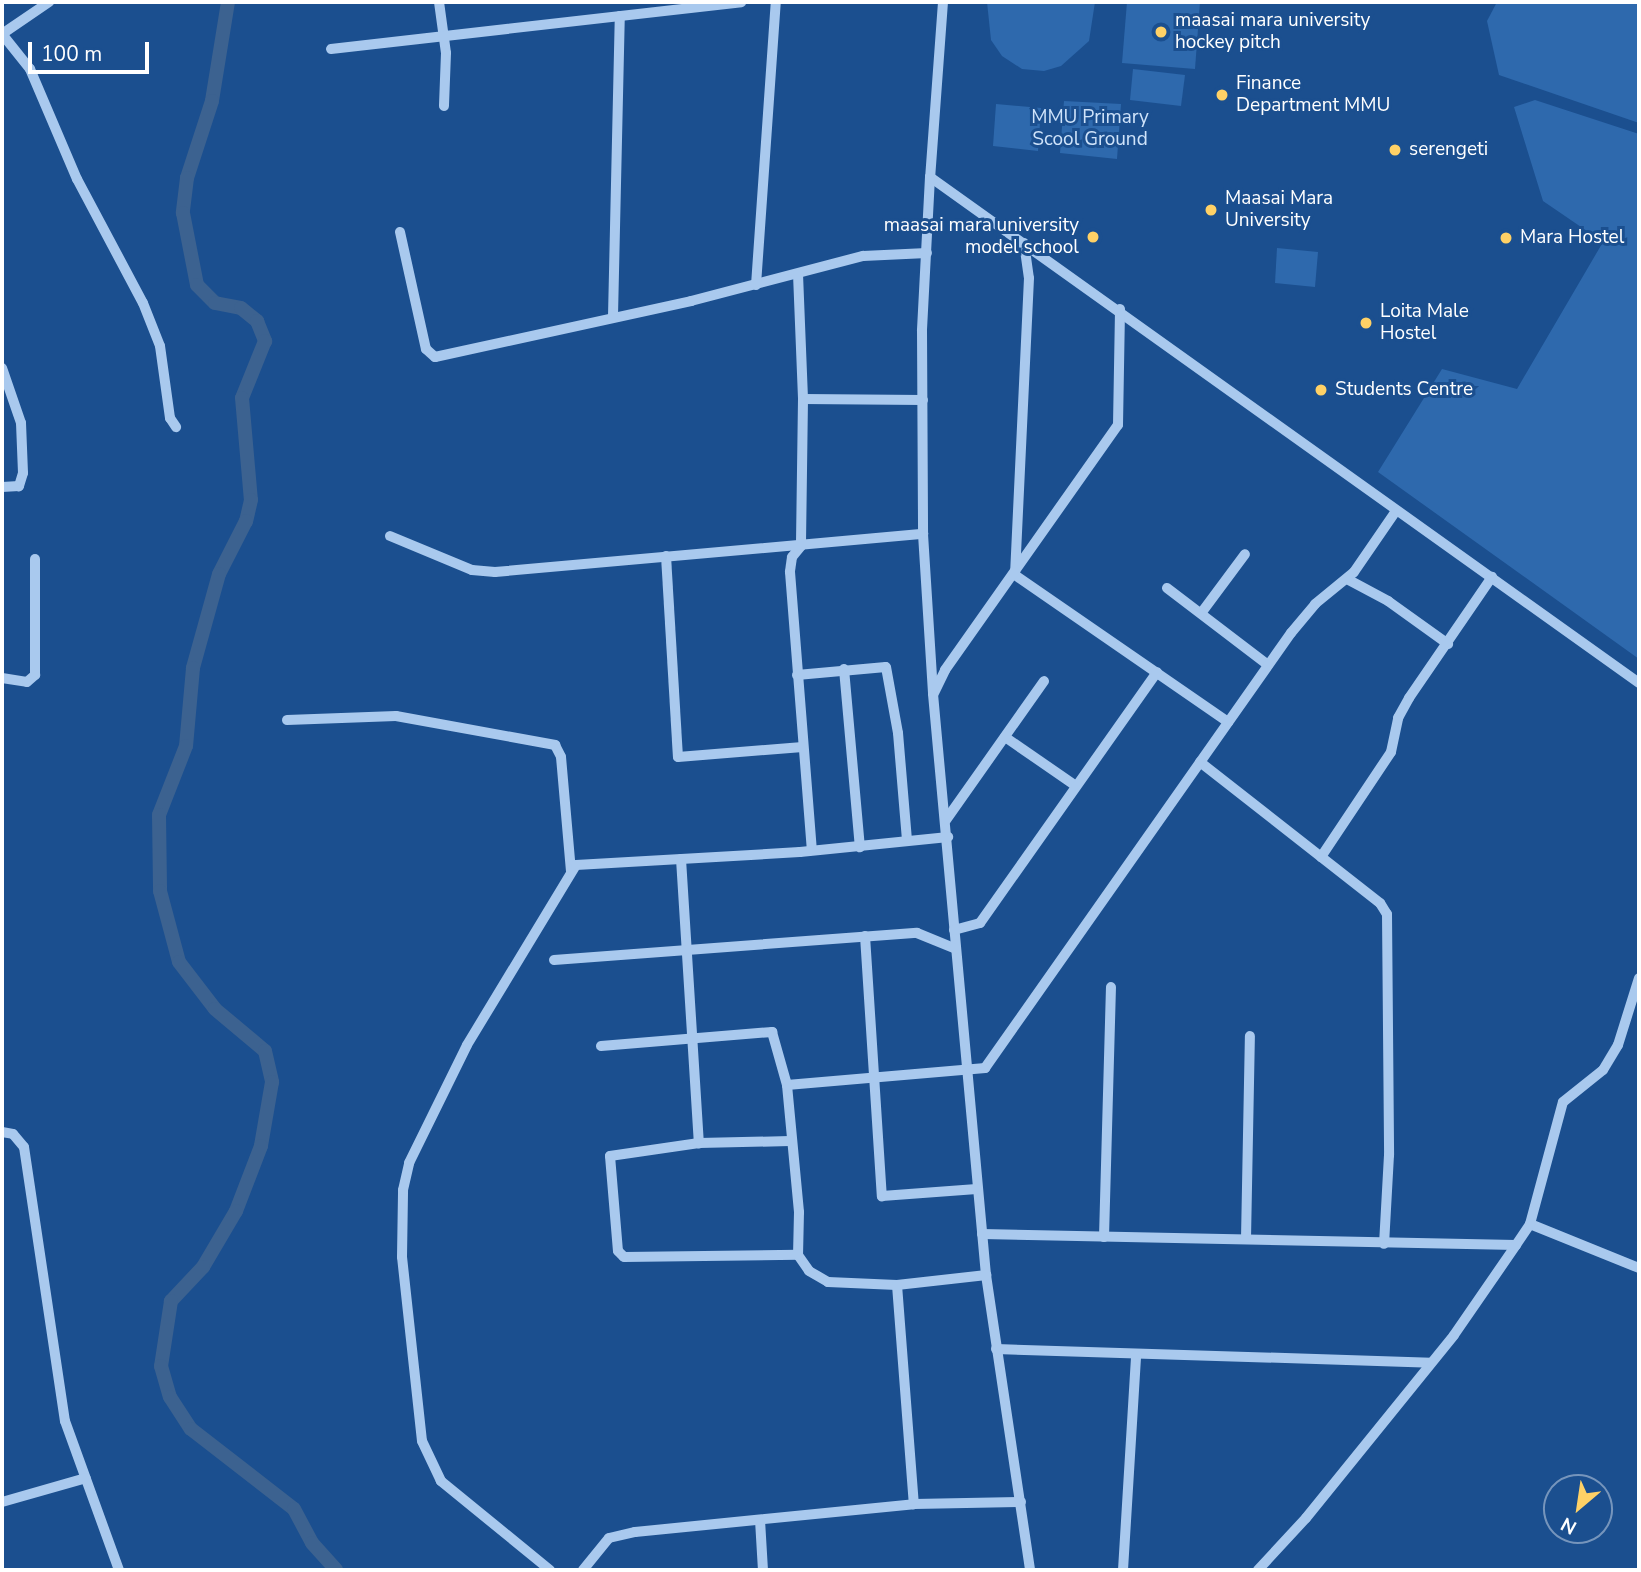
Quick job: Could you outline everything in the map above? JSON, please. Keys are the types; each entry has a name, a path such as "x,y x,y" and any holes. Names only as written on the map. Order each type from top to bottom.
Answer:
{"street":[{"path":"49,2 2,34 30,69 77,179 144,303 160,346 170,418 176,428"},
{"path":"439,2 443,36 444,106"},
{"path":"331,49 741,2"},
{"path":"756,285 776,2"},
{"path":"943,2 927,253 923,534 933,694 977,1189 996,1349 1030,1570"},
{"path":"613,316 620,16"},
{"path":"930,177 1120,309 1396,511 1639,683"},
{"path":"400,232 417,316 432,356 756,285 863,256 927,253"},
{"path":"1015,575 1029,278 1024,243"},
{"path":"799,274 803,399 801,546 790,563 812,850"},
{"path":"933,694 945,670 1015,575 1118,425 1120,309"},
{"path":"2,368 21,424 23,473 19,486 2,487"},
{"path":"803,399 923,400"},
{"path":"787,1085 967,1071 989,1064 1268,665 1315,604 1346,579 1396,511"},
{"path":"390,536 482,572 923,534"},
{"path":"1202,612 1245,554"},
{"path":"666,556 678,757 803,747"},
{"path":"2,678 27,681 35,675 35,559"},
{"path":"1015,575 1228,722"},
{"path":"1321,857 1391,752 1398,718 1492,577"},
{"path":"1346,579 1388,601 1448,644"},
{"path":"1167,588 1202,612 1268,665"},
{"path":"797,676 844,668 886,667 890,675 907,841"},
{"path":"844,668 860,846"},
{"path":"954,930 980,923 1157,672"},
{"path":"946,820 1044,681"},
{"path":"287,720 396,716 555,745 561,757 571,871"},
{"path":"1005,737 1076,786"},
{"path":"1200,762 1380,903 1387,914 1389,1155 1384,1244"},
{"path":"550,1570 454,1494 431,1464 422,1441 401,1228 409,1163 467,1045 571,871 581,864 812,850 947,837"},
{"path":"681,859 699,1143"},
{"path":"554,960 865,936 925,934 956,948"},
{"path":"865,936 882,1196 977,1189"},
{"path":"1258,1570 1306,1518 1431,1363 1530,1224 1563,1102 1603,1070 1618,1045 1639,978"},
{"path":"1104,1237 1111,987"},
{"path":"601,1045 691,1036 772,1032 787,1085 790,1141 799,1212 798,1255 809,1271 828,1282 897,1285 986,1275"},
{"path":"1245,1239 1250,1036"},
{"path":"2,1132 17,1137 24,1147 57,1383 86,1478 119,1570"},
{"path":"790,1141 699,1143 610,1156 618,1251 624,1257 798,1255"},
{"path":"1530,1224 1639,1268"},
{"path":"982,1234 1516,1245"},
{"path":"897,1285 914,1504"},
{"path":"996,1349 1431,1363"},
{"path":"1123,1570 1136,1355"},
{"path":"2,1502 86,1478"},
{"path":"583,1570 608,1538 914,1504 1021,1502"},
{"path":"760,1520 763,1570"}],"green space":[{"path":"987,2 1095,2 1089,41 1061,66 1044,71 1022,69 1002,56 991,40"},
{"name":"maasai mara university hockey pitch","path":"1127,2 1200,2 1195,69 1122,63"},
{"path":"1497,2 1639,2 1639,123 1499,75 1487,21"},
{"path":"1133,69 1185,75 1181,106 1130,100"},
{"path":"1535,100 1639,134 1639,659 1378,472 1442,369 1517,389 1603,242 1543,201 1514,107"},
{"name":"MMU Primary Scool Ground","path":"1064,101 1121,104 1117,159 1060,153"},
{"name":"MMU Primary Scool Ground","path":"996,104 1041,108 1038,151 993,146"},
{"path":"1277,248 1318,252 1315,287 1275,283"}],"waterway":[{"path":"228,2 212,101 187,178 183,213 197,285 215,303 241,308 257,321 265,341 242,398 251,500 246,521 219,574 193,668 186,746 159,815 160,891 179,962 215,1009 265,1051 272,1082 261,1146 236,1211 203,1267 171,1301 161,1366 170,1397 191,1429 294,1509 312,1543 336,1570"}],"place":[{"name":"maasai mara university hockey pitch","path":"1161,32"},
{"name":"Finance Department MMU","path":"1222,95"},
{"name":"serengeti","path":"1395,150"},
{"name":"Maasai Mara University","path":"1211,210"},
{"name":"maasai mara university model school","path":"1093,237"},
{"name":"Mara Hostel","path":"1506,238"},
{"name":"Loita Male Hostel","path":"1366,323"},
{"name":"Students Centre","path":"1321,390"}]}
